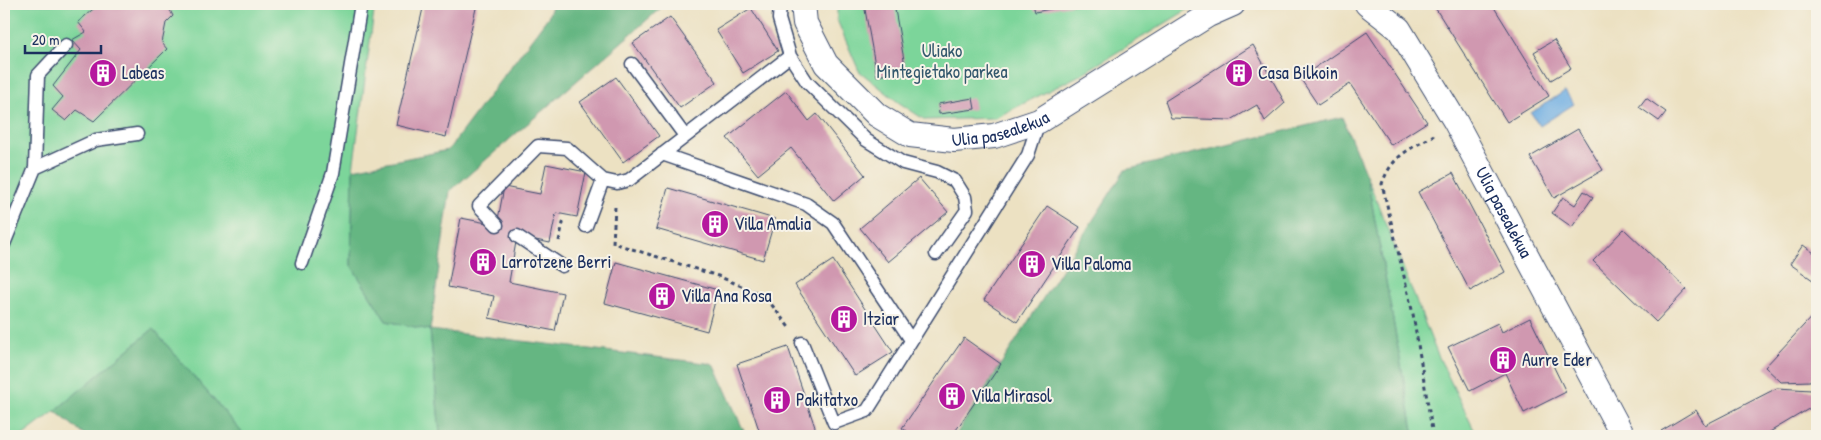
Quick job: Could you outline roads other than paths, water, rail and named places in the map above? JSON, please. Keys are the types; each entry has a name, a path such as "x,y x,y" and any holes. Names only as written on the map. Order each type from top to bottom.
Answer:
{"street":[{"name":"Ulia pasealekua","path":"803,4 805,23 826,64 877,115 910,135 954,140 994,136 1039,121 1208,16 1233,4"},
{"name":"Ulia pasealekua","path":"1367,4 1399,29 1455,121 1623,436"}],"lane":[{"path":"302,263 333,173 361,4"},
{"path":"780,4 779,19 790,56 807,82 866,140 903,163 937,172 955,181 965,197 967,210 936,254"},
{"path":"4,244 35,168 38,75 66,45"},
{"path":"497,225 479,206 538,146 567,148 603,180 617,184 629,180 790,56"},
{"path":"632,64 685,136"},
{"path":"802,343 834,423 867,411 1028,155 1039,121"},
{"path":"35,168 96,140 138,134"},
{"path":"662,154 806,204 833,223 912,340"},
{"path":"586,226 603,180"},
{"path":"517,236 562,266"}],"water":[{"path":"1565,91 1574,104 1540,126 1531,113"}],"place":[{"name":"Labeas","path":"103,73"},
{"name":"Casa Bilkoin","path":"1239,73"},
{"name":"Villa Amalia","path":"715,224"},
{"name":"Larrotzene Berri","path":"483,262"},
{"name":"Villa Paloma","path":"1032,264"},
{"name":"Villa Ana Rosa","path":"662,296"},
{"name":"Itziar","path":"844,319"},
{"name":"Aurre Eder","path":"1503,360"},
{"name":"Villa Mirasol","path":"952,396"},
{"name":"Pakitatxo","path":"777,400"}],"park label":[{"name":"Uliako Mintegietako parkea","path":"942,61"}]}
